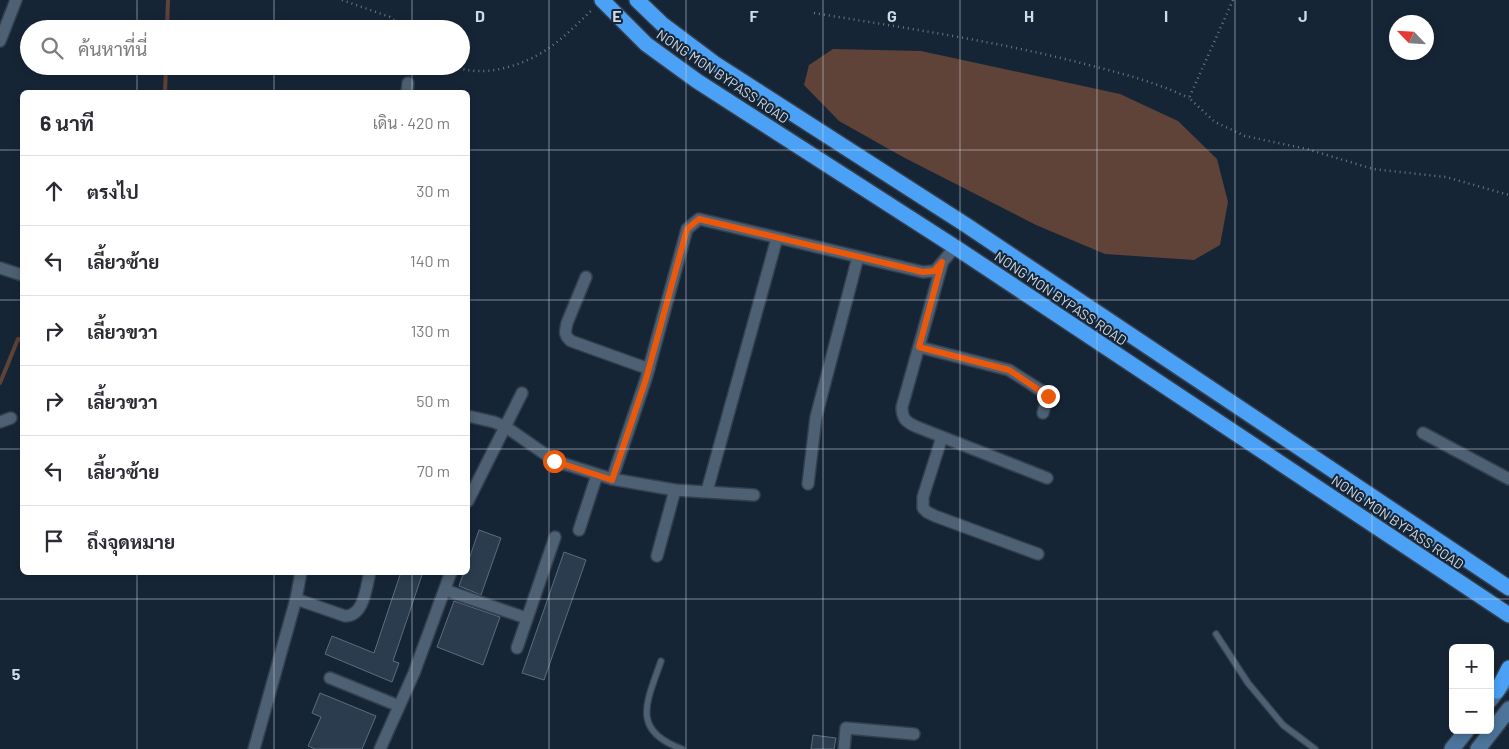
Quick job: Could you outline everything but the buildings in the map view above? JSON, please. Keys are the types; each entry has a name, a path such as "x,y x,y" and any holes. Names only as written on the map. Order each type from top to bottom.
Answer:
{"highway":[{"name":"NONG MON BYPASS ROAD","path":"602,0 646,44 697,81 955,247 1509,615"},
{"name":"NONG MON BYPASS ROAD","path":"637,0 662,24 714,63 966,225 1509,587"},
{"path":"1494,605 1509,628"},
{"path":"1494,696 1509,668"}],"main road":[{"path":"1494,696 1509,676"},
{"path":"1478,749 1509,709"},
{"path":"1452,749 1464,734"}],"street":[{"path":"0,41 16,0"},
{"path":"612,480 649,369 687,229 699,219 923,272 934,271 955,247"},
{"path":"707,491 777,238"},
{"path":"808,484 816,417 858,257"},
{"path":"942,262 902,407 902,414 908,423 1047,478"},
{"path":"0,268 20,274"},
{"path":"586,277 567,323 566,336 571,341 649,369"},
{"path":"919,347 1009,370 1048,396 1043,413"},
{"path":"470,497 522,393"},
{"path":"470,416 506,426 554,461 612,480 675,490 754,495"},
{"path":"1423,433 1509,479"},
{"path":"942,437 923,496 924,508 927,512 1038,554"},
{"path":"579,530 597,475"},
{"path":"657,556 675,490"},
{"path":"517,648 555,536"},
{"path":"254,749 296,599 300,575"},
{"path":"296,599 345,616 350,616 356,614 360,608 369,575"},
{"path":"380,749 414,673 450,575"},
{"path":"444,590 526,618"},
{"path":"330,678 399,706"},
{"path":"844,749 846,728 914,734"}],"lane":[{"path":"1216,634 1248,682 1284,725 1315,749"},
{"path":"661,662 645,709 650,726 659,738 682,749"}],"path":[{"path":"342,0 393,20"},
{"path":"470,71 502,68 528,59 549,48 602,0"},
{"path":"1189,98 1233,0"},
{"path":"814,13 993,43 1038,52 1123,74 1168,87 1189,98 1215,122 1245,136 1307,149 1373,169 1446,178 1509,195"}],"shaded area":[{"path":"833,49 921,51 1120,94 1178,121 1217,159 1228,202 1220,245 1194,260 1105,254 1036,225 903,157 839,121 804,85 809,65"}],"waterway":[{"path":"167,20 168,0"},
{"path":"165,90 166,75"},
{"path":"0,383 18,339 20,340"}],"route":[{"path":"554,461 612,480 646,379 687,229 699,219 923,272 934,271 942,262 919,347 1009,370 1048,396"}]}
